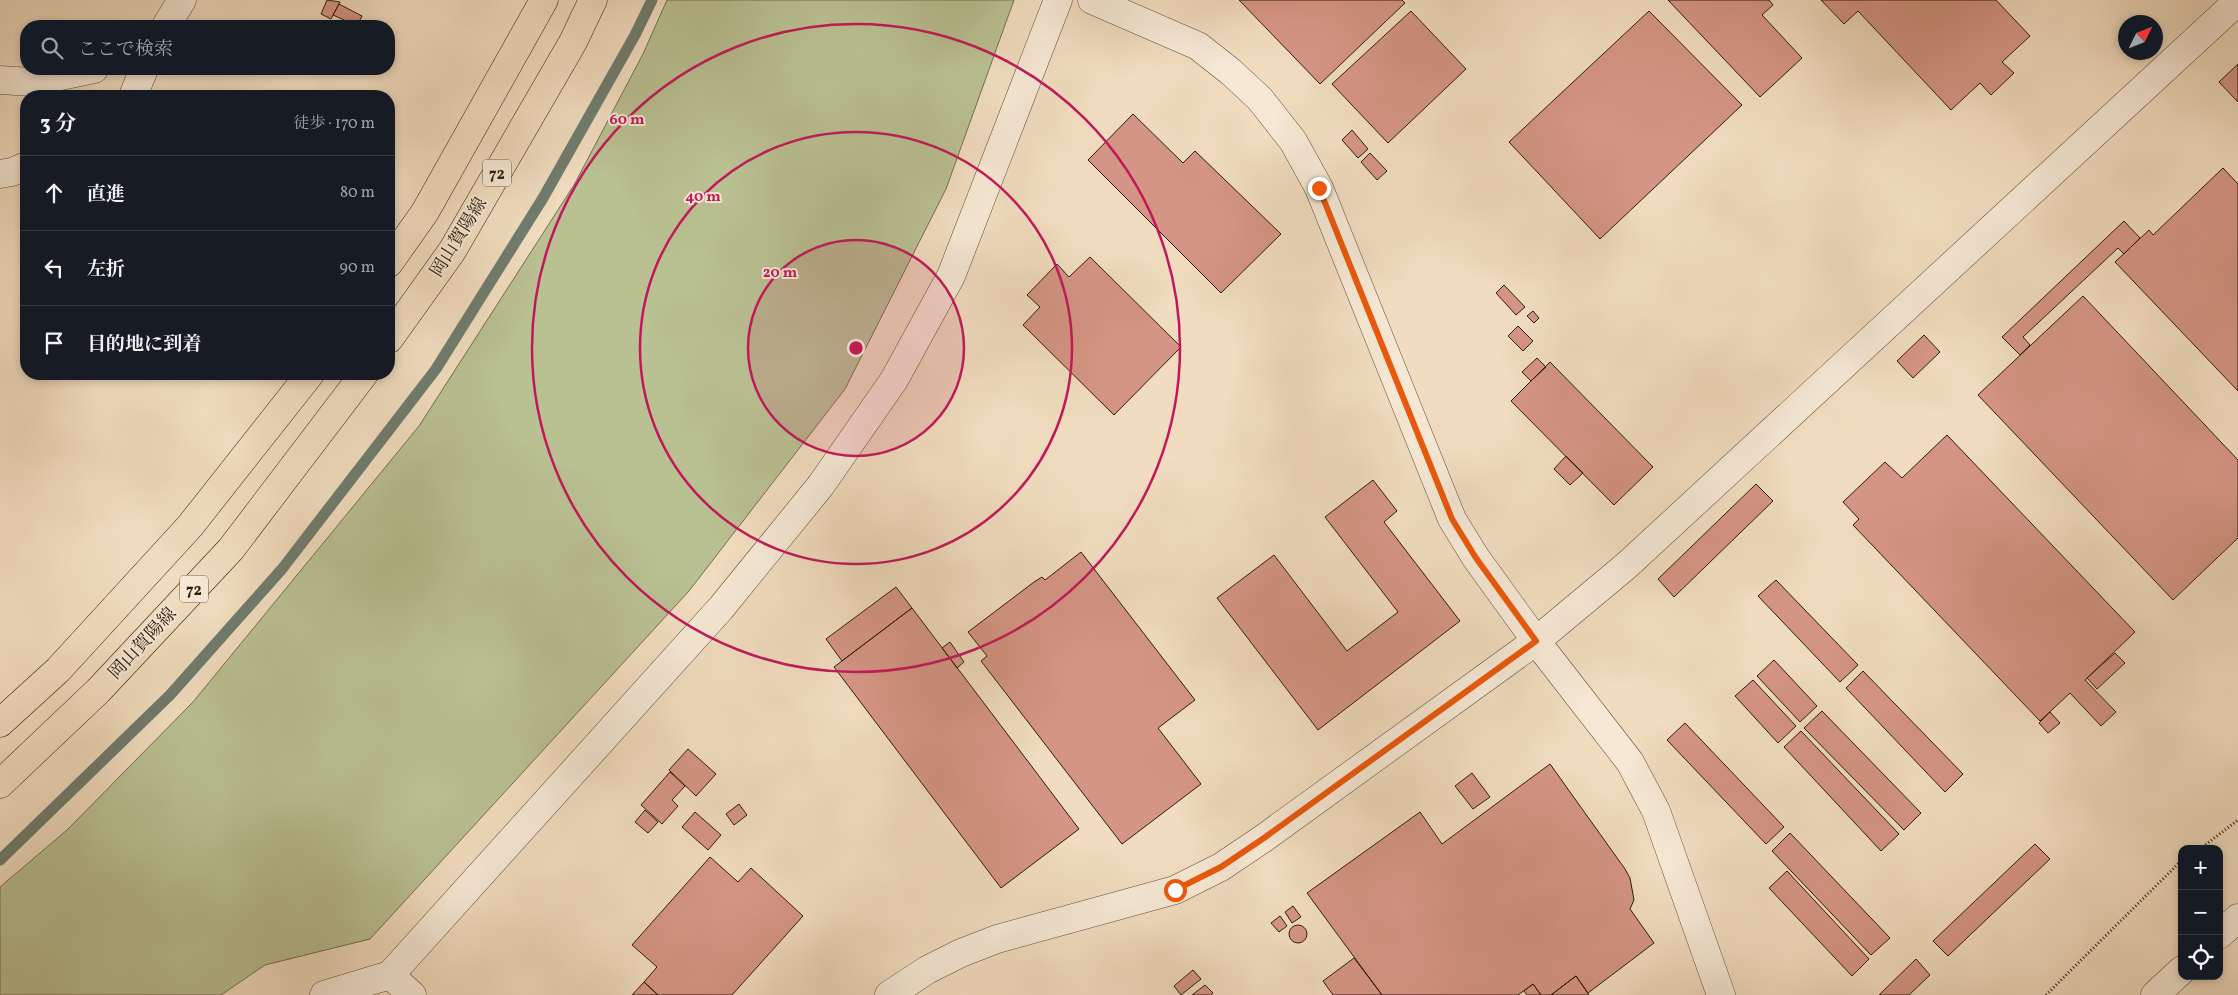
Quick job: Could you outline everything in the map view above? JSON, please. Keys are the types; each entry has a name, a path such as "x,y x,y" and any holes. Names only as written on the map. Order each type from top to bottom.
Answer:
{"main road":[{"name":"72","path":"395,254 425,212 544,0"},
{"name":"岡山賀陽線","path":"395,332 452,251 572,42 593,0"},
{"name":"72","path":"0,723 58,670 190,526 305,380"},
{"name":"岡山賀陽線","path":"0,784 98,691 231,549 359,380"}],"street":[{"path":"170,20 182,0"},
{"path":"324,995 390,975 721,608 821,485 894,380 951,276 1058,0"},
{"path":"1092,0 1198,46 1260,99 1293,141 1319,188 1452,519 1476,558 1536,641 1630,762 1656,811 1721,995"},
{"path":"889,995 928,970 961,953 997,939 1175,890 1221,867 1264,838 1536,641 1626,566 2238,1"},
{"path":"0,80 32,82 65,75"},
{"path":"135,90 142,75"},
{"path":"0,174 20,169"},
{"path":"2223,931 2238,918"},
{"path":"2154,995 2178,974"},
{"path":"390,975 412,995"}],"path":[{"path":"2205,845 2238,820"},
{"path":"2046,995 2178,864"}],"green space":[{"path":"667,0 1014,0 946,189 845,389 689,591 370,939 265,965 221,995 0,995 0,887 67,830 193,702 419,426 574,185 643,54"}],"building":[{"path":"327,0 340,2 331,19 321,14"},
{"path":"1239,0 1402,0 1405,3 1320,84"},
{"path":"1668,0 1769,0 1773,5 1762,15 1802,58 1760,97"},
{"path":"1821,0 1996,0 2030,36 2002,62 2014,73 1991,95 1980,83 1951,110 1858,11 1844,24"},
{"path":"339,4 362,16 360,20 344,20 333,15"},
{"path":"1411,11 1466,69 1388,143 1332,84"},
{"path":"1649,11 1742,105 1600,239 1509,142"},
{"path":"2238,64 2238,102 2219,82"},
{"path":"1133,114 1183,163 1195,151 1281,234 1221,293 1088,160"},
{"path":"1352,130 1368,149 1358,158 1342,140"},
{"path":"1370,153 1387,171 1377,180 1361,162"},
{"path":"2223,168 2238,184 2238,391 2115,262 2149,230 2153,235"},
{"path":"2124,221 2140,238 2124,254 2118,248 2023,337 2030,345 2020,355 2002,337"},
{"path":"1090,257 1181,347 1114,415 1023,325 1040,307 1027,295 1057,264 1069,277"},
{"path":"1504,285 1525,307 1516,315 1496,293"},
{"path":"2083,296 2238,460 2238,538 2173,600 1978,395"},
{"path":"1533,311 1539,318 1534,323 1527,316"},
{"path":"1518,326 1533,341 1523,351 1508,336"},
{"path":"1924,335 1940,352 1913,378 1897,361"},
{"path":"1537,358 1546,367 1531,381 1522,372"},
{"path":"1550,362 1653,467 1614,505 1511,401"},
{"path":"1947,435 2135,632 2085,680 2116,712 2101,726 2070,693 2040,721 1853,525 1859,519 1843,502 1885,462 1902,478"},
{"path":"1566,456 1583,473 1570,485 1554,469"},
{"path":"1373,480 1397,511 1384,522 1460,621 1318,730 1217,598 1274,555 1347,651 1398,612 1325,517"},
{"path":"1756,484 1773,501 1674,597 1658,579"},
{"path":"1081,552 1195,700 1158,728 1201,784 1122,844 981,661 987,656 968,632 1034,582 1042,577 1045,580"},
{"path":"1776,580 1858,665 1840,682 1758,596"},
{"path":"896,587 912,608 842,661 826,639"},
{"path":"912,608 1079,829 1001,888 834,667"},
{"path":"950,642 964,662 957,668 942,648"},
{"path":"2115,653 2125,663 2097,689 2087,678"},
{"path":"1774,660 1817,706 1800,722 1757,676"},
{"path":"1863,671 1963,774 1945,792 1846,688"},
{"path":"1753,680 1796,726 1778,743 1735,696"},
{"path":"1822,711 1921,813 1904,830 1804,728"},
{"path":"2050,712 2060,723 2048,733 2039,723"},
{"path":"1685,723 1784,827 1766,844 1667,740"},
{"path":"1801,731 1899,834 1881,851 1784,747"},
{"path":"688,749 716,774 696,796 669,770"},
{"path":"1550,764 1625,869 1630,878 1634,900 1630,909 1654,943 1588,993 1576,976 1551,995 1541,995 1533,984 1518,995 1382,995 1307,893 1420,812 1442,844"},
{"path":"670,772 685,786 672,800 678,806 662,824 641,805"},
{"path":"1472,773 1490,797 1473,809 1455,786"},
{"path":"739,804 747,815 734,825 726,814"},
{"path":"645,810 658,822 648,833 635,822"},
{"path":"695,812 721,835 708,850 682,827"},
{"path":"1790,833 1890,938 1871,955 1772,851"},
{"path":"2035,844 2050,859 1948,956 1933,941"},
{"path":"710,857 738,882 751,868 803,916 732,995 658,995 644,982 657,967 632,945"},
{"path":"1787,871 1869,959 1852,976 1769,888"},
{"path":"1293,906 1301,917 1292,923 1285,912"},
{"path":"1280,916 1287,926 1279,932 1271,923"},
{"path":"1298,925 1304,928 1307,934 1304,940 1298,943 1292,940 1289,934 1292,928"},
{"path":"1354,958 1382,995 1333,995 1323,981"},
{"path":"1916,959 1930,975 1909,995 1879,995"},
{"path":"1193,970 1201,979 1181,995 1174,986"},
{"path":"1576,976 1589,995 1551,995"},
{"path":"644,982 658,995 632,995"},
{"path":"1533,984 1541,995 1527,995 1524,991"},
{"path":"1205,985 1213,993 1211,995 1192,995"}],"waterway":[{"path":"0,860 170,695 282,569 436,369 543,198 635,35 652,0"}],"route":[{"path":"1175,890 1221,867 1264,838 1536,641 1476,558 1452,519 1319,188"}]}
